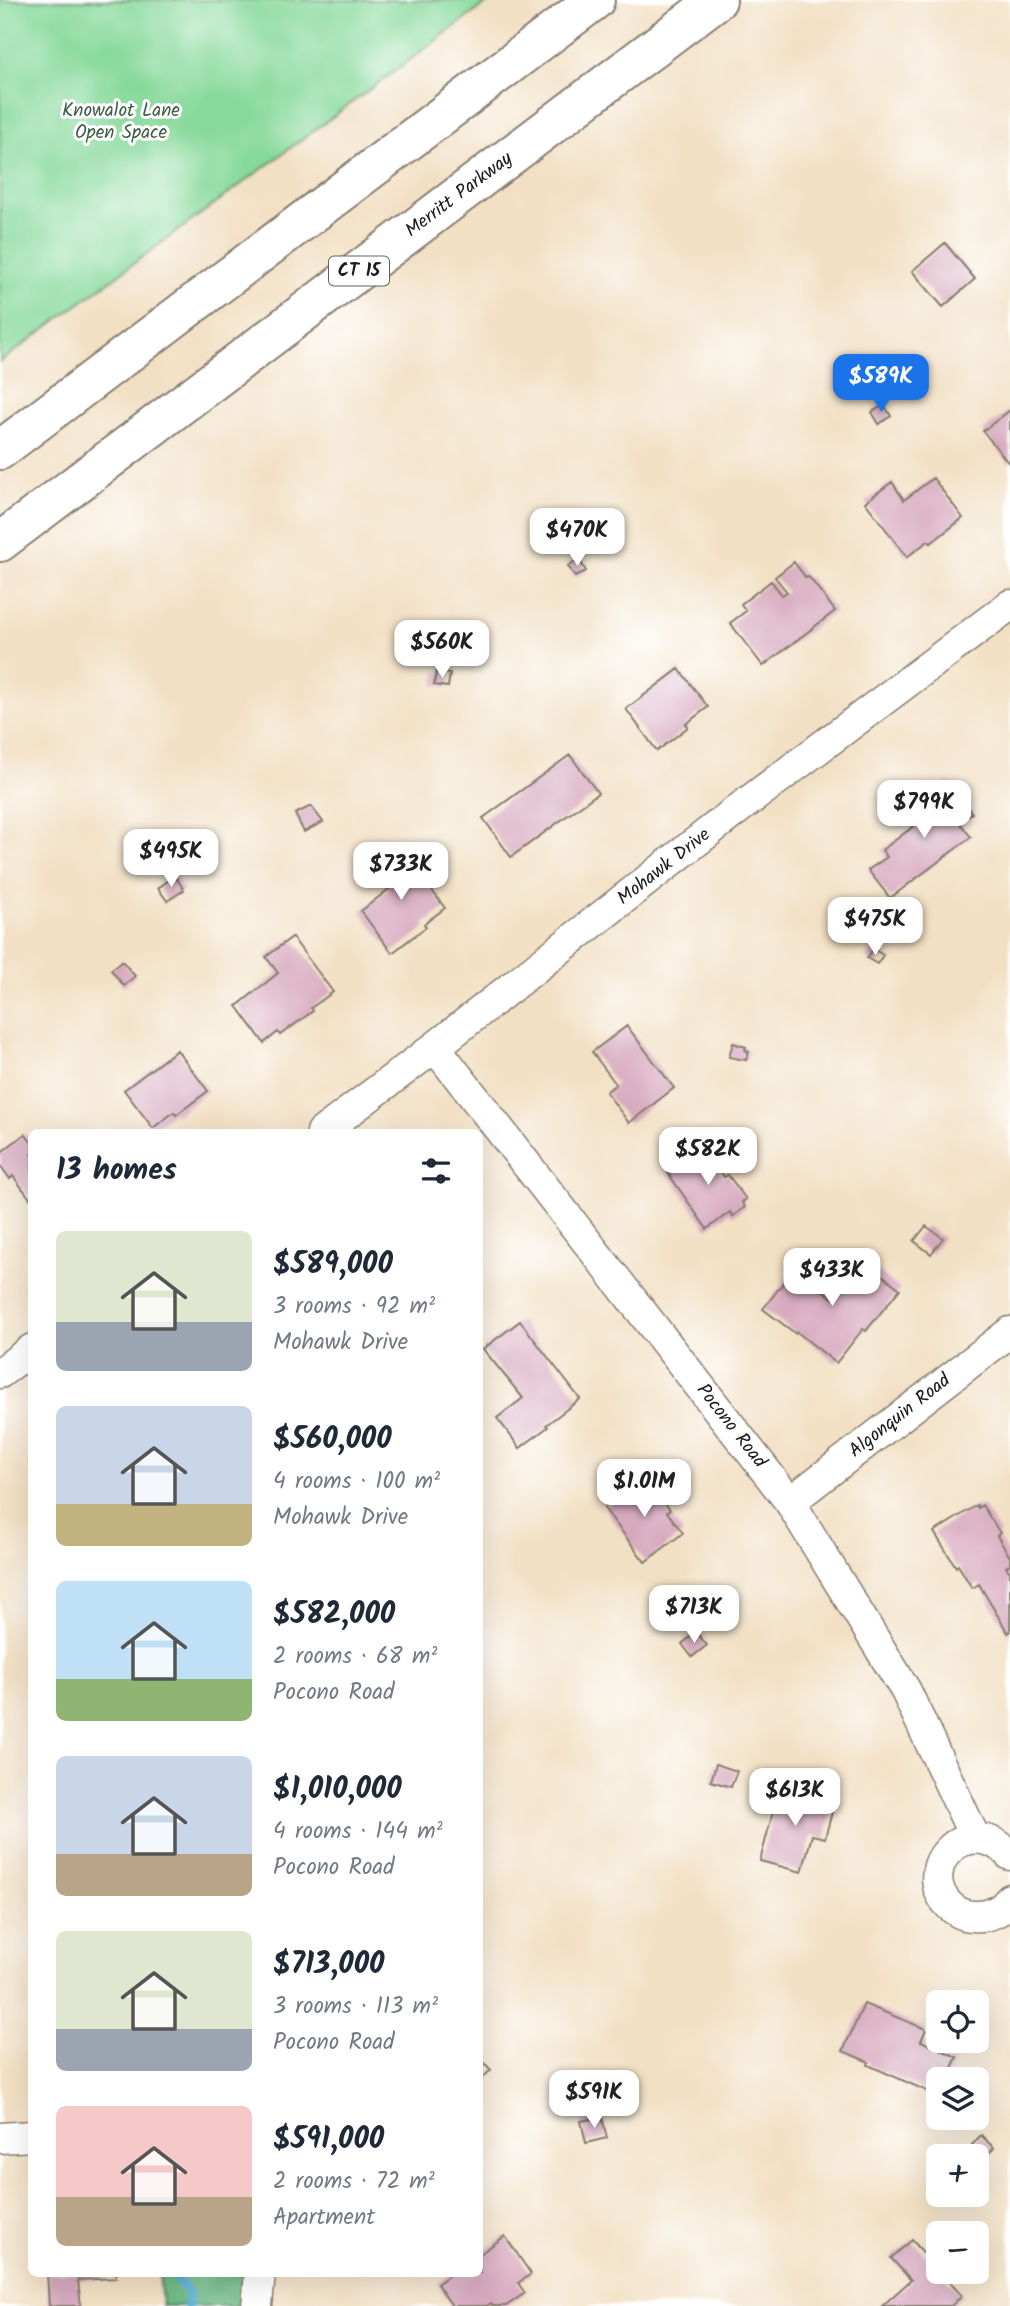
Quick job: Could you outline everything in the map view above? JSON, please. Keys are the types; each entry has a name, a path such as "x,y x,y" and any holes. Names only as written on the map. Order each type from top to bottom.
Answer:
{"highway":[{"path":"0,450 595,0"},
{"name":"Merritt Parkway","path":"0,541 717,0"}],"street":[{"name":"Mohawk Drive","path":"326,1129 436,1047 729,816 1010,605"},
{"name":"Pocono Road","path":"436,1047 790,1502 906,1691 975,1838"},
{"name":"Algonquin Road","path":"790,1502 1010,1332"},
{"path":"0,1373 28,1352"},
{"path":"1010,1855 1000,1845 988,1839 961,1841 949,1849 941,1860 937,1874 938,1888 944,1900 954,1910 967,1916 981,1917 995,1913 1010,1899"},
{"path":"0,2138 28,2136"},
{"path":"257,2306 260,2277"}],"green space":[{"name":"Knowalot Lane Open Space","path":"0,0 491,0 0,362"},
{"path":"159,2277 260,2277 257,2306 162,2306"}],"building":[{"path":"945,243 975,279 943,307 912,271"},
{"path":"884,405 891,416 879,424 872,412"},
{"path":"1010,410 1010,465 983,431"},
{"path":"933,478 963,518 931,543 928,541 907,557 865,502 892,482 904,500"},
{"path":"579,559 586,571 575,577 568,566"},
{"path":"794,562 835,611 763,666 730,623 746,611 741,604 771,581 782,595 787,592 775,577"},
{"path":"679,669 708,707 657,751 626,709"},
{"path":"436,672 450,674 448,687 434,685"},
{"path":"570,755 598,793 511,857 483,818"},
{"path":"949,782 972,813 959,822 971,837 890,898 868,870 887,857 882,850 914,826 906,814"},
{"path":"311,806 323,822 304,832 295,814"},
{"path":"399,847 445,908 424,924 426,927 392,953 361,911 389,889 373,867"},
{"path":"175,876 184,890 167,901 158,888"},
{"path":"292,937 333,992 311,1008 313,1011 264,1043 237,1006 278,973 266,957"},
{"path":"873,949 883,955 877,964 867,958"},
{"path":"122,961 135,976 124,986 111,970"},
{"path":"627,1026 674,1088 629,1123 606,1092 616,1084 592,1052"},
{"path":"733,1043 746,1047 745,1050 749,1052 746,1060 729,1057"},
{"path":"177,1050 208,1091 153,1128 124,1090"},
{"path":"25,1134 28,1138 28,1196 13,1176 10,1179 0,1165 0,1153"},
{"path":"715,1145 722,1155 713,1161 724,1177 728,1175 746,1199 742,1202 745,1207 733,1216 730,1212 707,1229 668,1173 703,1148 705,1152"},
{"path":"926,1226 943,1238 931,1254 914,1241"},
{"path":"863,1260 900,1289 836,1363 763,1309 794,1269 833,1298"},
{"path":"520,1321 580,1399 520,1448 497,1418 523,1398 483,1349"},
{"path":"645,1476 683,1533 645,1562 604,1508"},
{"path":"977,1505 978,1508 982,1505 1000,1533 997,1536 1010,1557 1010,1564 1006,1567 1010,1572 1008,1633 979,1584 972,1588 934,1532"},
{"path":"696,1632 707,1645 692,1657 682,1644"},
{"path":"716,1764 737,1771 731,1787 711,1781"},
{"path":"780,1786 835,1801 825,1838 812,1835 802,1872 760,1861"},
{"path":"864,2004 926,2029 921,2041 926,2043 926,2053 948,2053 957,2057 952,2067 926,2067 926,2091 843,2051"},
{"path":"483,2061 491,2070 483,2077"},
{"path":"602,2117 607,2138 586,2143 581,2121"},
{"path":"981,2135 994,2148 989,2153 989,2144 973,2144"},
{"path":"505,2236 531,2274 518,2283 525,2293 506,2306 493,2306 491,2303 486,2306 452,2306 437,2284 447,2277 483,2277 483,2252"},
{"path":"912,2240 926,2256 926,2284 951,2284 962,2296 951,2306 882,2306 911,2280 891,2258"},
{"path":"47,2277 116,2277 78,2280 81,2306 49,2306"}],"waterway":[{"path":"177,2277 188,2291 188,2306"}]}
